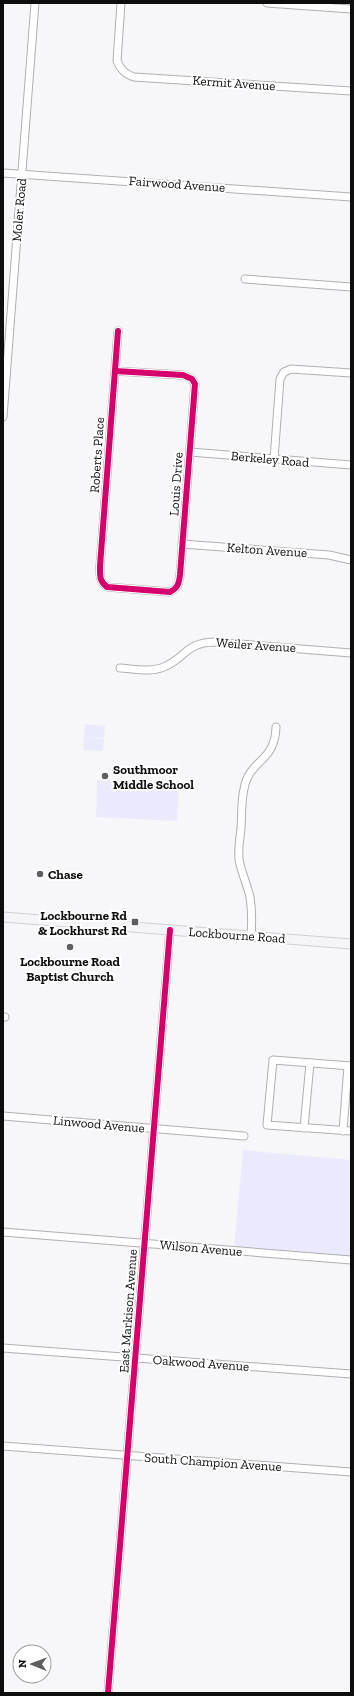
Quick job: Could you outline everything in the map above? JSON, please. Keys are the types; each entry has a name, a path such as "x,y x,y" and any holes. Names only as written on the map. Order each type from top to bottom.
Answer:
{"main road":[{"name":"Lockbourne Road","path":"3,917 351,944"}],"street":[{"name":"Moler Road","path":"3,417 34,3"},
{"name":"Kermit Avenue","path":"120,3 116,53 120,68 126,74 134,77 351,91"},
{"path":"267,3 351,9"},
{"name":"Fairwood Avenue","path":"3,173 351,197"},
{"path":"245,279 351,287"},
{"path":"3,305 11,306"},
{"name":"Roberts Place","path":"118,331 100,566 101,581 107,587 114,588 162,592 170,592 176,589"},
{"path":"274,459 280,379 284,372 291,369 351,373"},
{"name":"Louis Drive","path":"115,371 183,375 192,379 195,384 179,583 176,589"},
{"name":"Berkeley Road","path":"190,452 351,466"},
{"name":"Kelton Avenue","path":"182,544 329,555 351,560"},
{"name":"Weiler Avenue","path":"120,668 147,670 165,667 187,650 204,642 351,653"},
{"path":"251,936 252,914 250,896 242,870 239,852 244,790 249,772 263,760 272,748 276,735 276,727"},
{"name":"East Markison Avenue","path":"108,1693 170,930"},
{"path":"343,1131 350,1066 273,1060 267,1125 343,1131 351,1131"},
{"path":"304,1128 310,1063"},
{"name":"Linwood Avenue","path":"3,1116 244,1136"},
{"name":"Wilson Avenue","path":"3,1232 351,1260"},
{"name":"Oakwood Avenue","path":"3,1348 351,1374"},
{"name":"South Champion Avenue","path":"3,1446 351,1472"}],"shaded area":[{"path":"85,724 105,726 104,738 84,737"},
{"path":"84,737 104,739 103,751 83,750"},
{"path":"97,780 179,784 177,821 96,817"},
{"path":"243,1150 351,1160 351,1258 234,1248"}],"cycle path":[{"path":"115,371 183,375 192,379 195,384 180,575 178,585 170,592 107,587 100,578 100,566 118,331"},
{"path":"108,1693 170,930"}],"place":[{"name":"Southmoor Middle School","path":"105,776"},
{"name":"Chase","path":"40,874"},
{"name":"Lockbourne Rd & Lockhurst Rd","path":"135,922"},
{"name":"Lockbourne Road Baptist Church","path":"70,947"}]}
